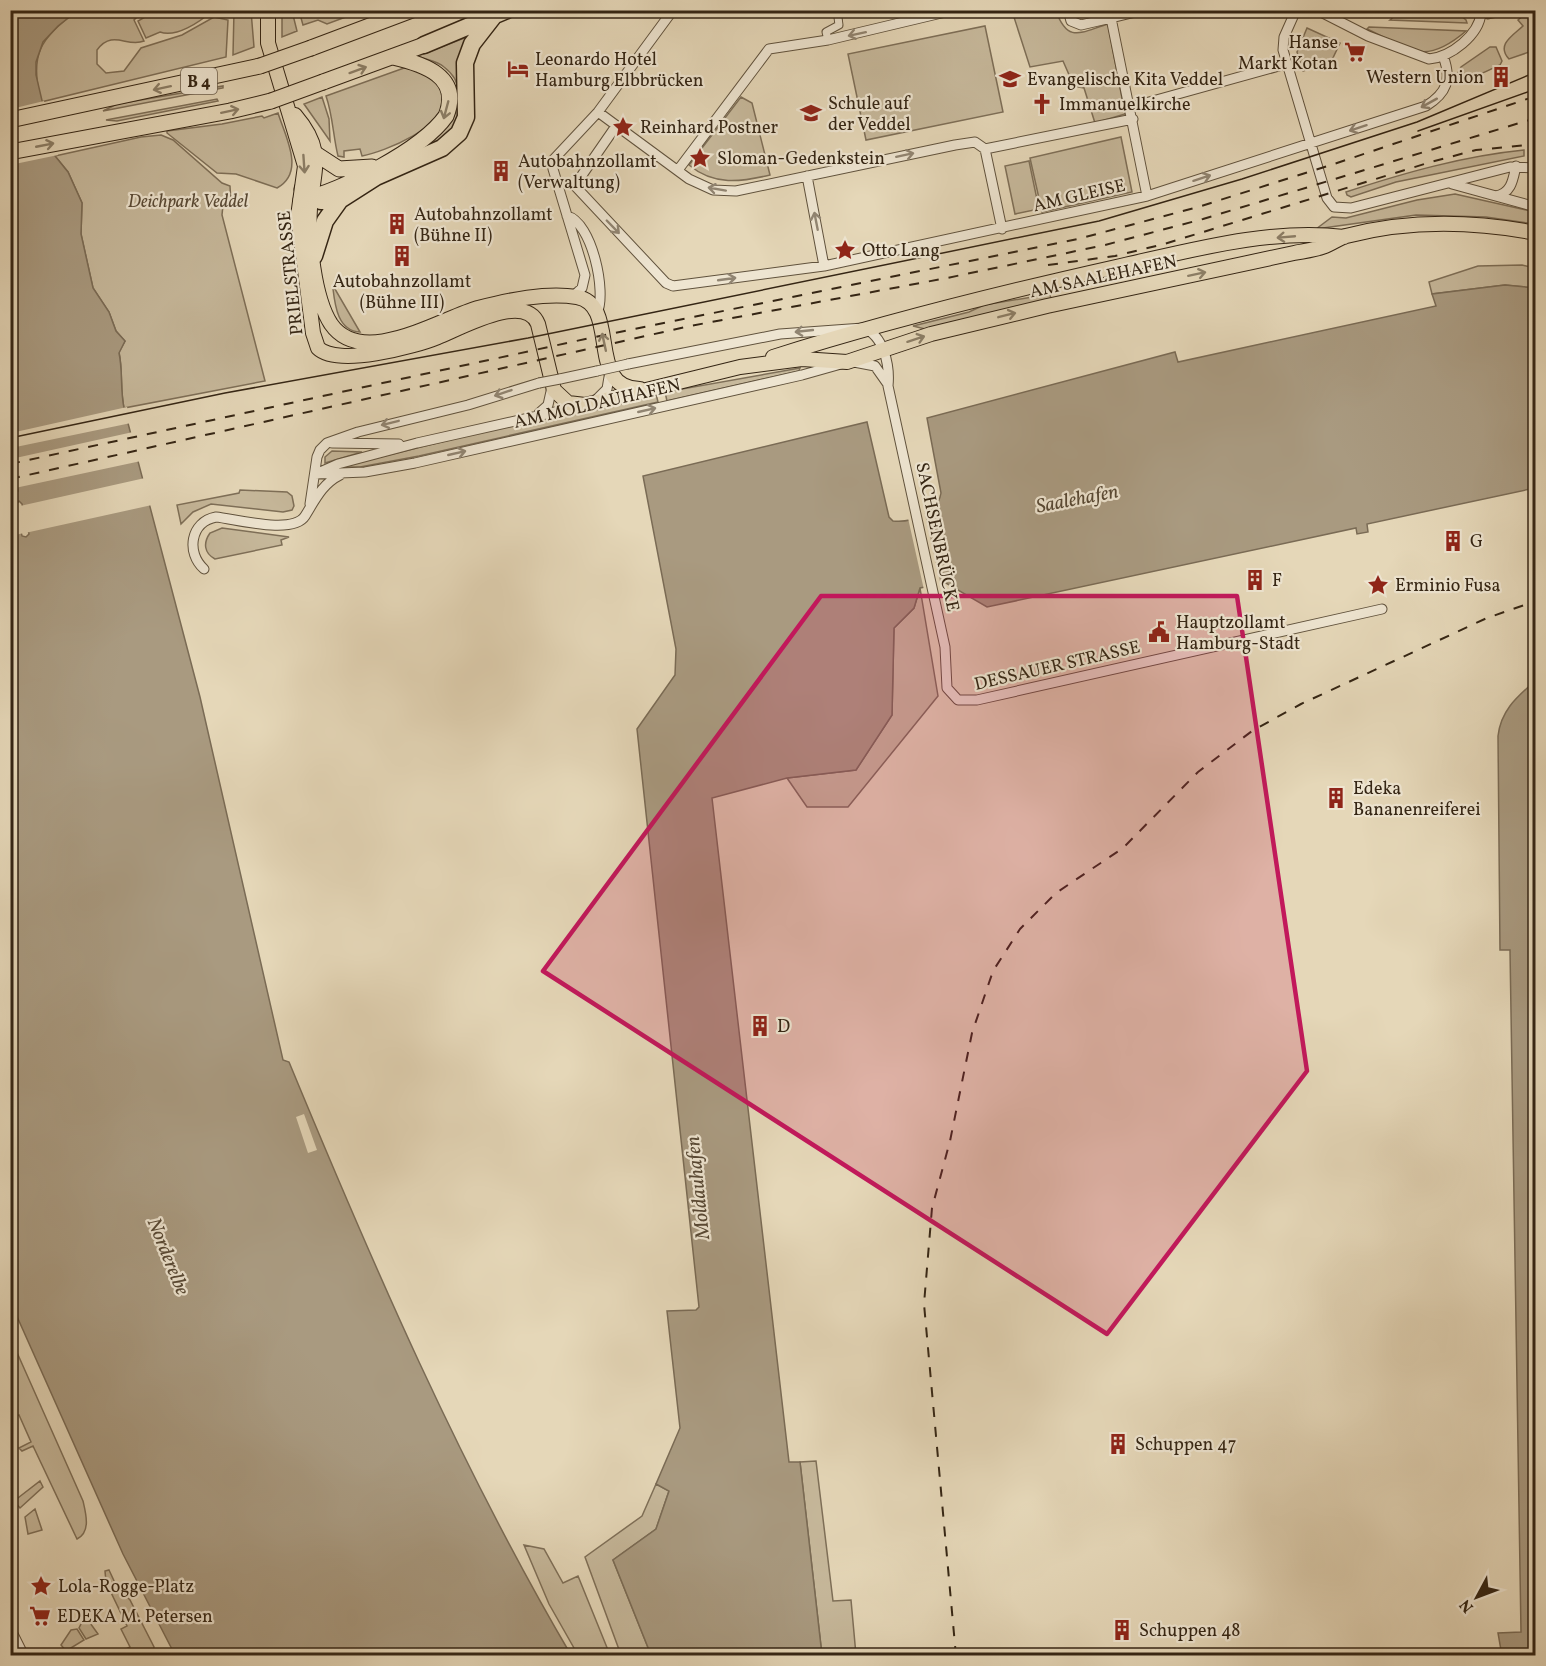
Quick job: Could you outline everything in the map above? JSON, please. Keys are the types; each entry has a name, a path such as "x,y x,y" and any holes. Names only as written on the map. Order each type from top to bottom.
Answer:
{"highway":[{"path":"370,26 389,10"},
{"name":"B 4","path":"10,120 260,66 412,10"},
{"path":"424,45 500,14"},
{"path":"314,256 325,220 340,200 376,177 442,148 459,134 466,117 465,63 472,44 500,14"},
{"name":"B 4","path":"10,152 230,111 271,101 424,45"},
{"path":"305,195 342,187 430,133 444,119 449,106 447,87 434,71 417,63 393,57"},
{"path":"316,154 339,170 378,166"},
{"path":"305,195 330,202 340,200"}],"main road":[{"path":"268,10 268,43 304,154 305,195"},
{"path":"290,108 312,137 316,154 317,170 305,195"},
{"name":"PRIELSTRASSE","path":"305,195 320,297 329,320 341,334 357,342 373,342 427,330 478,308 534,297 568,297"},
{"name":"PRIELSTRASSE","path":"305,195 298,216 315,341 324,353 346,357 432,340 491,316 522,310 529,312 536,319"},
{"name":"AM SAALEHAFEN","path":"740,367 863,328 1013,290 1221,244 1307,235 1344,237 1396,227 1449,224 1499,227 1536,233"},
{"name":"AM SAALEHAFEN","path":"878,347 1047,306 1326,246 1344,237"},
{"path":"645,389 627,387 604,371 597,313 587,301 568,297 549,304 536,319 550,382 564,401 585,405 740,367 802,359 847,362"},
{"name":"AM MOLDAUHAFEN","path":"847,362 878,347"}],"street":[{"path":"568,297 582,288 585,275 553,169 555,156 598,112 673,10"},
{"path":"828,40 826,32 839,25 837,10"},
{"path":"678,170 762,54 769,49 828,40 954,10"},
{"path":"1068,10 1071,21 1078,25 1144,10"},
{"path":"1296,10 1284,37 1283,50 1327,198 1337,209 1351,208 1452,184 1480,174 1516,166 1536,168"},
{"path":"1317,10 1362,33 1418,57 1429,59 1443,56 1478,27 1478,12 1502,10"},
{"path":"1111,18 1131,107 1147,196"},
{"name":"AM GLEISE","path":"616,126 576,183 580,194 669,286 824,266 1147,196 1426,106 1436,100 1448,83 1443,56"},
{"path":"1131,107 1287,63"},
{"path":"598,112 689,179 713,190 736,191 975,142 985,149 1002,229"},
{"path":"985,149 1132,118"},
{"path":"1496,196 1504,193 1511,186 1516,166"},
{"path":"807,176 824,266"},
{"path":"1452,184 1536,207"},
{"path":"567,216 580,223 591,245 601,298 597,313"},
{"name":"AM SAALEHAFEN","path":"878,347 883,331 967,309 1013,290"},
{"path":"863,328 878,347 881,373"},
{"name":"AM MOLDAUHAFEN","path":"327,443 358,432 628,364 780,334 863,328"},
{"name":"SACHSENBRÜCKE","path":"878,347 887,359 888,386 933,588 945,647 947,688 951,695"},
{"path":"847,362 870,364 881,373"},
{"name":"AM MOLDAUHAFEN","path":"315,474 345,473 427,460 807,374 847,362"},
{"path":"315,474 346,462 417,443 537,414 585,405 603,395 609,384 604,371"},
{"name":"SACHSENBRÜCKE","path":"881,373 888,386"},
{"path":"537,414 548,405 550,382"},
{"path":"310,504 320,450 327,443 354,445 417,443"},
{"path":"204,569 194,556 192,547 194,536 205,520 216,517 292,526 303,518 310,504 324,486 345,473"},
{"name":"DESSAUER STRASSE","path":"951,695 962,701 977,700 1382,609"},
{"path":"10,1628 24,1656"}],"highlighted area":[{"path":"821,596 1237,596 1307,1071 1107,1334 543,971"}],"green space":[{"path":"157,10 212,11 201,20 180,31 160,32 146,38 138,21"},
{"path":"299,10 362,11 327,24 318,20 303,25"},
{"path":"1529,10 1535,13 1535,50 1509,59 1505,54 1505,45 1510,37 1523,26 1518,20"},
{"path":"77,11 132,11 136,18 134,20 144,41 138,43 114,40 103,44 97,50 97,64 106,73 124,71 141,48 182,35 214,17 228,20 226,57 41,102 36,71 37,59 46,39"},
{"path":"234,11 251,11 254,47 233,55"},
{"path":"282,11 292,11 297,31 282,37"},
{"path":"1012,11 1056,11 1065,28 1076,33 1108,24 1125,114 1095,123 1084,88 1074,86 1063,61 1030,67"},
{"path":"1401,11 1455,11 1467,23 1390,20"},
{"path":"985,26 1003,112 866,140 848,54"},
{"path":"1369,27 1466,31 1439,49 1417,51 1367,29"},
{"path":"1307,28 1340,43 1331,62 1303,71 1297,52"},
{"path":"472,35 457,119 443,139 422,150 439,132 454,110 458,99 458,88 454,77 444,67 418,56"},
{"path":"1490,47 1496,47 1502,61 1500,65 1473,76 1456,76 1461,67"},
{"path":"404,68 420,72 440,88 443,97 442,108 436,118 413,136 385,149 362,156 360,149 344,151 344,157 338,156 326,96"},
{"path":"223,86 223,88 103,111 117,104"},
{"path":"322,97 329,119 330,141 304,104"},
{"path":"741,97 752,103 770,175 728,180 698,172 689,165"},
{"path":"217,99 218,101 117,121 106,120"},
{"path":"278,113 292,163 286,181 277,188 236,174 217,173 167,133 167,131 262,116 264,118"},
{"name":"Deichpark Veddel","path":"161,135 173,140 222,183 230,186 231,204 223,205 222,215 265,381 124,408 119,352 125,341 116,331 109,312 93,288 81,234 82,203 68,172 55,156 141,137"},
{"path":"1121,137 1132,192 1042,212 1030,158"},
{"path":"1524,150 1524,156 1396,182 1351,197 1346,192 1434,166 1479,156"},
{"path":"1029,161 1039,209 1015,214 1005,166"},
{"path":"1455,194 1535,212 1535,224 1486,217 1416,215 1316,229 1332,217 1346,218 1417,200"},
{"path":"1522,265 1535,268 1535,288 1505,285 1432,294 1429,282 1478,266"},
{"path":"333,289 360,332 353,331 342,322"},
{"path":"1050,294 1051,300 929,330 913,326 969,312 984,305"},
{"path":"800,368 799,371 667,401 665,392"},
{"path":"656,394 658,402 419,456 360,467 340,467 530,420"},
{"path":"332,451 362,452 325,463 325,457"},
{"path":"240,490 287,492 292,496 294,506 292,510 283,512 211,504 193,512 181,524 177,505 239,493"},
{"path":"222,528 289,537 281,540 282,545 215,559 207,551 206,540 210,533"},
{"path":"920,588 938,696 848,807 807,807 787,778 856,770 892,715 894,628 914,608"},
{"path":"11,1339 83,1501 86,1527 77,1539 33,1446 22,1451 19,1448 31,1442 19,1415 11,1418"},
{"path":"816,1461 833,1601 851,1600 856,1655 822,1655 800,1462"},
{"path":"40,1481 43,1487 20,1508 14,1501"},
{"path":"656,1484 669,1491 656,1529 613,1560 651,1655 621,1655 585,1557 642,1516"},
{"path":"35,1509 42,1530 28,1534 25,1517"},
{"path":"524,1545 544,1549 563,1583 578,1576 610,1655 578,1655 549,1604"},
{"path":"109,1570 116,1585 130,1600 154,1647 153,1655 120,1655 118,1653 130,1647 121,1629 127,1626 106,1582 105,1571"},
{"path":"85,1616 98,1634 86,1639 79,1628"},
{"path":"77,1629 84,1640 66,1651 61,1645 71,1630"}],"water":[{"name":"Norderelbe","path":"11,11 77,11 43,42 36,62 36,75 55,156 68,172 82,203 81,234 93,288 109,312 116,331 125,341 119,353 124,408 200,697 283,1060 289,1062 386,1289 455,1438 530,1584 571,1655 175,1655 123,1554 11,1303 10,486 12,492 18,491 10,452","holes":["19,501 22,504 29,534 26,537 22,536 15,506"]},
{"path":"1505,285 1535,288 1535,488 1367,524 1368,532 1357,534 1356,528 987,607 946,583 920,588 914,608 894,628 892,715 856,770 787,778 712,798 789,1462 800,1462 822,1655 651,1655 613,1560 656,1529 669,1491 656,1484 680,1428 667,1311 696,1310 699,1307 637,729 675,675 676,649 643,476 867,422 889,517 893,521 908,520 930,511 939,500 941,493 927,418 1175,352 1178,362 1436,306 1432,294"},
{"path":"1535,681 1536,1655 1502,1656 1498,1633 1521,1632 1510,950 1500,950 1498,736 1506,711"}],"pier":[{"path":"44,101 58,155 10,165 11,109"},
{"path":"127,407 131,423 11,448 11,433"},
{"path":"133,432 141,461 15,488 11,459"},
{"path":"145,478 152,505 25,533 20,506"},
{"path":"18,506 24,533 11,536 11,508"},
{"path":"924,510 941,586 924,590 908,518"},
{"path":"304,1114 317,1150 308,1153 296,1117"}],"tram line":[{"path":"10,438 225,393 528,338 1099,221 1242,179 1417,122 1536,72"},
{"path":"1418,131 1536,89"}],"railway":[{"path":"10,464 590,338 1078,239 1198,207 1536,96"},
{"path":"10,479 690,326 947,278 1105,245 1203,219 1536,118"},
{"path":"1048,265 1115,256 1164,244 1476,150 1536,144"},
{"path":"956,1656 924,1304 932,1208 950,1141 972,1033 993,971 1020,929 1056,893 1123,848 1198,772 1252,731 1301,704 1487,618 1536,601"}],"place":[{"name":"Hanse Markt Kotan","path":"1355,52"},
{"name":"Leonardo Hotel Hamburg Elbbrücken","path":"518,69"},
{"name":"Western Union","path":"1501,77"},
{"name":"Evangelische Kita Veddel","path":"1010,79"},
{"name":"Immanuelkirche","path":"1042,104"},
{"name":"Schule auf der Veddel","path":"811,113"},
{"name":"Reinhard Postner","path":"623,127"},
{"name":"Sloman-Gedenkstein","path":"700,158"},
{"name":"Autobahnzollamt (Verwaltung)","path":"501,171"},
{"name":"Autobahnzollamt (Bühne II)","path":"397,224"},
{"name":"Otto Lang","path":"845,250"},
{"name":"Autobahnzollamt (Bühne III)","path":"402,256"},
{"name":"G","path":"1453,541"},
{"name":"F","path":"1255,580"},
{"name":"Erminio Fusa","path":"1378,585"},
{"name":"Hauptzollamt Hamburg-Stadt","path":"1159,632"},
{"name":"Edeka Bananenreiferei","path":"1336,798"},
{"name":"D","path":"760,1026"},
{"name":"Schuppen 47","path":"1118,1444"},
{"name":"Lola-Rogge-Platz","path":"41,1586"},
{"name":"EDEKA M. Petersen","path":"40,1616"},
{"name":"Schuppen 48","path":"1122,1630"}],"water label":[{"name":"Saalehafen","path":"1077,498"},
{"name":"Moldauhafen","path":"697,1188"}]}
